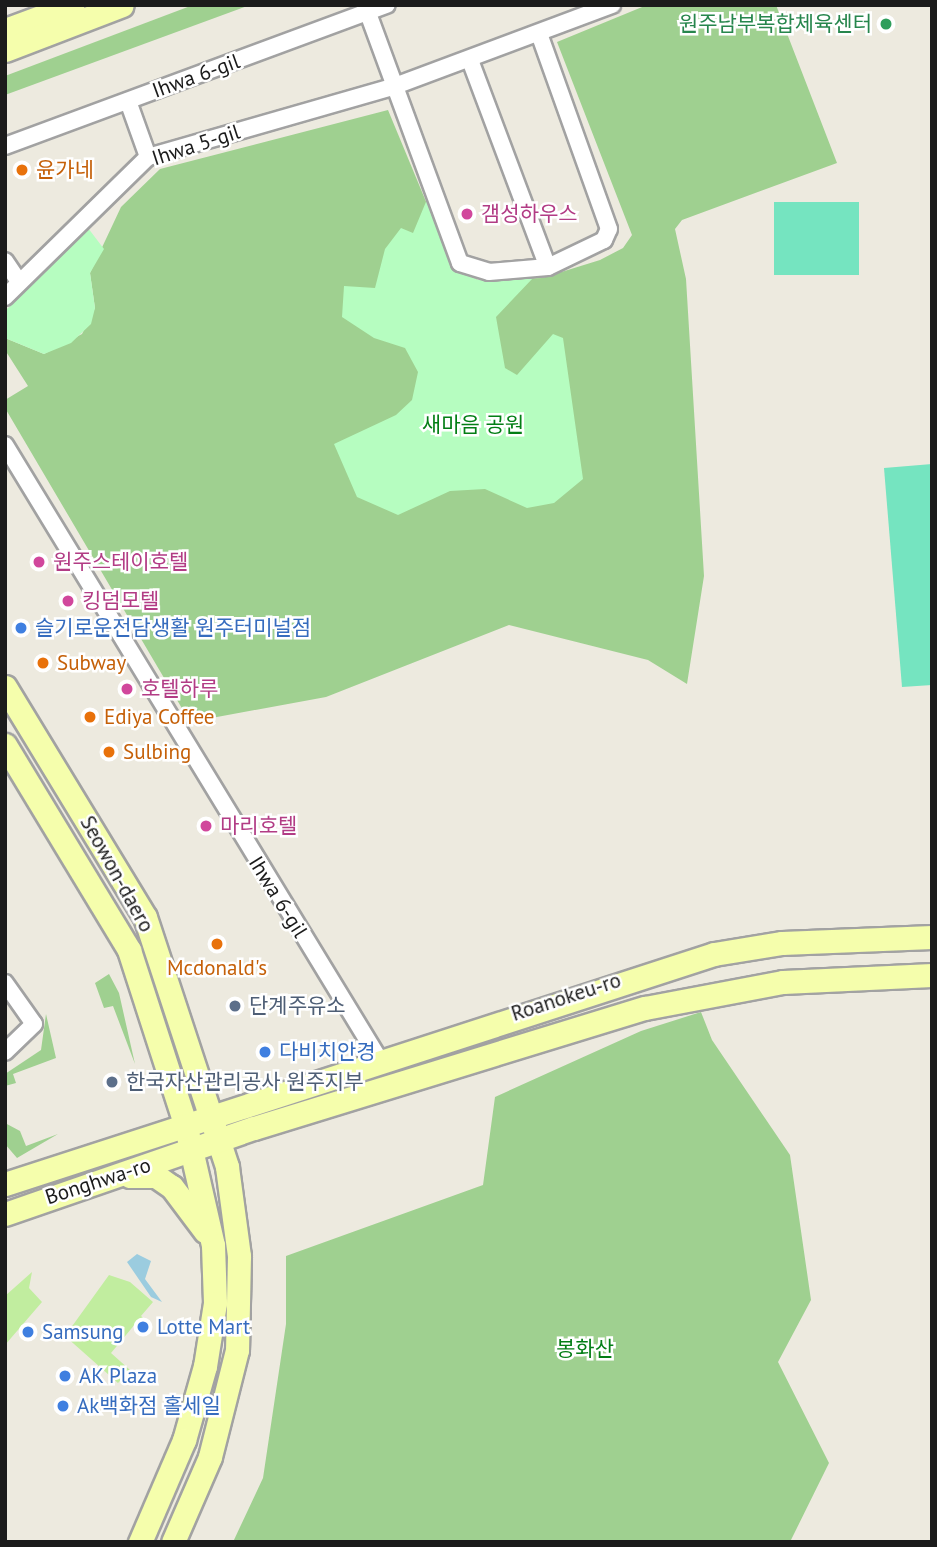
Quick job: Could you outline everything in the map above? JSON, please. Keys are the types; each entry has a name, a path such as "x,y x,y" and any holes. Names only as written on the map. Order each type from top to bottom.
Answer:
{"street":[{"path":"5,30 73,5"},
{"path":"5,50 122,5"},
{"name":"Ihwa 6-gil","path":"5,146 366,9 387,5"},
{"name":"Ihwa 5-gil","path":"5,297 148,157 395,86 612,5"},
{"path":"366,9 460,263 501,273 548,267 604,240 609,219 539,33"},
{"path":"470,60 548,267"},
{"path":"128,101 148,157"},
{"path":"5,261 19,282"},
{"name":"Ihwa 6-gil","path":"5,445 379,1059"},
{"name":"Seowon-daero","path":"5,687 145,916 221,1141"},
{"name":"Seowon-daero","path":"6,747 129,950 192,1150"},
{"name":"Roanokeu-ro","path":"213,1114 568,997 714,954 932,937"},
{"name":"Roanokeu-ro","path":"192,1150 581,1025 744,987 932,975"},
{"path":"5,983 34,1024 5,1052"},
{"path":"568,997 581,1025"},
{"name":"Bonghwa-ro","path":"5,1184 213,1114"},
{"path":"173,1542 210,1457 237,1350 239,1256 221,1141"},
{"path":"140,1542 184,1440 205,1366 215,1303 213,1245 192,1150"},
{"name":"Bonghwa-ro","path":"5,1214 192,1150"},
{"path":"99,1182 156,1176 183,1196 213,1245"}],"green space":[{"path":"193,5 250,5 5,95 5,76"},
{"path":"647,5 776,5 837,163 682,220 675,229 686,279 704,576 687,684 648,660 509,625 326,697 190,722 5,408 5,400 28,386 5,350 5,338 44,354 82,334 95,308 90,273 121,207 160,169 388,110 454,269 478,280 542,278 600,260 623,248 632,235 557,42"},
{"name":"새마음 공원","path":"428,197 454,269 478,280 533,278 496,317 505,368 517,375 553,334 563,338 583,479 554,503 527,508 485,489 450,491 398,515 357,497 334,444 396,415 412,400 418,372 405,348 374,338 342,317 344,286 375,288 385,249 401,228 413,233"},
{"path":"774,202 859,202 859,275 774,275"},
{"path":"88,228 104,249 90,273 95,308 91,324 71,343 44,354 5,338 5,311"},
{"path":"932,464 932,685 902,687 884,468"},
{"path":"109,974 119,993 135,1064 113,1006 104,1008 95,983"},
{"name":"봉화산","path":"701,1012 712,1040 790,1155 811,1300 778,1362 829,1463 790,1542 233,1542 263,1478 286,1324 286,1256 483,1185 495,1097 641,1031"},
{"path":"46,1014 56,1058 13,1074 16,1083 5,1086 5,1074 41,1050"},
{"path":"5,1123 20,1131 26,1146 58,1134 17,1158 5,1144"},
{"path":"32,1272 29,1288 42,1302 5,1345 5,1296"},
{"path":"109,1275 130,1282 153,1302 141,1316 152,1326 147,1332 136,1323 111,1353 130,1370 118,1383 65,1336"}],"water":[{"path":"137,1254 151,1261 145,1279 162,1302 151,1297 127,1262"}],"place":[{"name":"원주남부복합체육센터","path":"886,24"},
{"name":"윤가네","path":"22,170"},
{"name":"갬성하우스","path":"467,214"},
{"name":"원주스테이호텔","path":"39,562"},
{"name":"킹덤모텔","path":"68,601"},
{"name":"슬기로운전담생활 원주터미널점","path":"21,628"},
{"name":"Subway","path":"43,663"},
{"name":"호텔하루","path":"127,689"},
{"name":"Ediya Coffee","path":"90,717"},
{"name":"Sulbing","path":"109,752"},
{"name":"마리호텔","path":"206,826"},
{"name":"Mcdonald's","path":"217,944"},
{"name":"단계주유소","path":"235,1006"},
{"name":"다비치안경","path":"265,1052"},
{"name":"한국자산관리공사 원주지부","path":"112,1082"},
{"name":"Lotte Mart","path":"143,1327"},
{"name":"Samsung","path":"28,1332"},
{"name":"AK Plaza","path":"65,1376"},
{"name":"Ak백화점 홀세일","path":"63,1406"}]}
